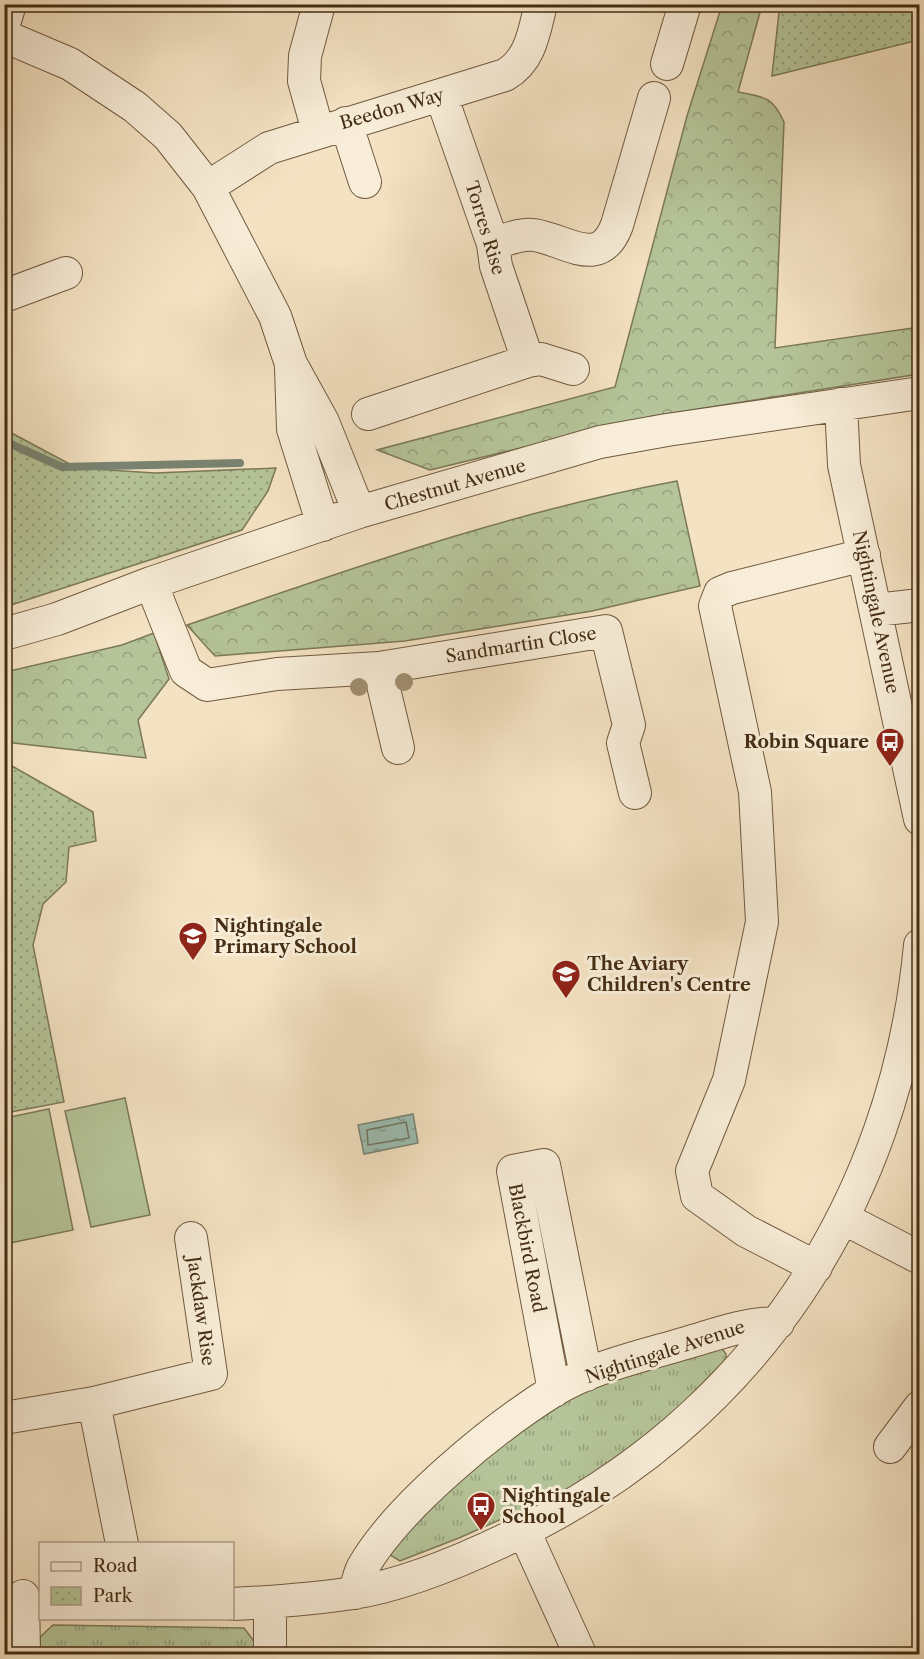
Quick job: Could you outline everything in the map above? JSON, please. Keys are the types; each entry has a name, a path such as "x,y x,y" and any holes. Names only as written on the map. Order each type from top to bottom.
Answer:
{"street":[{"path":"4,24 9,4"},
{"path":"319,4 305,56 304,81 365,182"},
{"name":"Beedon Way","path":"208,187 269,148 505,75 514,70 527,54 541,4"},
{"path":"667,64 685,4"},
{"path":"4,36 70,64 135,107 174,143 208,187 275,316 291,364 323,422 359,512"},
{"name":"Torres Rise","path":"441,95 493,244 496,266 528,361"},
{"path":"493,244 525,235 590,251 604,246 612,238 617,225 654,98"},
{"path":"4,296 66,273"},
{"path":"368,414 528,361 541,359 573,369"},
{"path":"291,364 293,429 322,525"},
{"name":"Chestnut Avenue","path":"4,634 57,619 151,583 359,512 600,442 920,393"},
{"name":"Nightingale Avenue","path":"841,404 844,465 920,819"},
{"path":"816,1268 746,1231 697,1196 692,1171 729,1080 762,922 755,792 715,606 720,593 732,588 864,555"},
{"name":"Sandmartin Close","path":"151,583 186,672 207,685 277,674 379,668 606,631 629,725 623,743 635,793"},
{"path":"876,610 920,605"},
{"path":"379,668 398,748"},
{"name":"Nightingale Avenue","path":"234,1604 355,1593 482,1551 524,1531 601,1488 667,1441 740,1368 778,1323 816,1268 843,1218 893,1094 914,1004 920,945"},
{"name":"Blackbird Road","path":"554,1390 513,1171 544,1165 586,1375"},
{"path":"843,1218 920,1258"},
{"name":"Jackdaw Rise","path":"4,1418 94,1403 211,1374 190,1238"},
{"name":"Nightingale Avenue","path":"355,1593 362,1568 386,1535 440,1478 554,1390 586,1375 716,1333 757,1323 778,1323"},
{"path":"94,1403 122,1542"},
{"path":"890,1448 920,1407"},
{"path":"524,1531 580,1654"},
{"path":"23,1597 24,1654"},
{"path":"270,1602 270,1654"}],"green space":[{"path":"787,4 919,5 919,40 772,76 779,12"},
{"path":"722,5 762,5 738,92 771,102 784,122 775,348 919,327 919,374 653,416 430,470 377,450 615,387 687,116"},
{"path":"4,429 77,468 155,473 276,468 268,491 242,530 5,607"},
{"path":"677,481 700,586 592,611 405,641 215,656 187,625 429,544 552,509"},
{"path":"154,633 169,679 138,720 146,758 5,742 5,672 122,645"},
{"path":"5,762 93,812 96,841 69,847 66,882 43,904 33,945 64,1102 5,1113"},
{"path":"125,1098 150,1215 91,1227 65,1111"},
{"path":"49,1109 73,1230 5,1244 5,1118"},
{"path":"719,1345 726,1354 726,1359 667,1420 556,1500 544,1500 459,1538 400,1561 390,1555 387,1549 486,1450 594,1384"},
{"path":"53,1625 244,1628 259,1648 259,1654 40,1654 40,1637"}],"water":[{"path":"413,1114 418,1143 364,1154 358,1125"}],"waterway":[{"path":"4,441 62,467 240,463"}],"place":[{"name":"Robin Square","path":"890,768"},
{"name":"Nightingale Primary School","path":"193,962"},
{"name":"The Aviary Children's Centre","path":"566,1000"},
{"name":"Nightingale School","path":"481,1532"}]}
